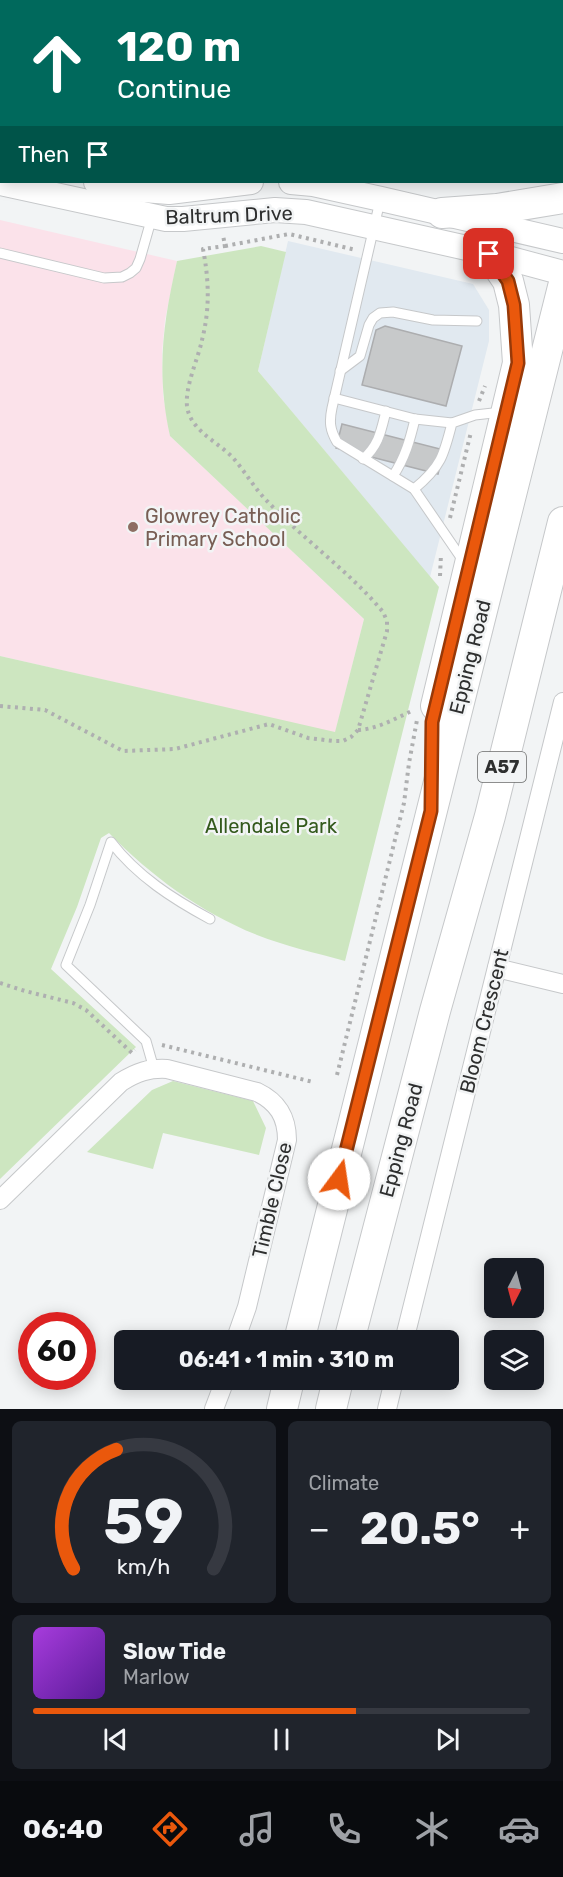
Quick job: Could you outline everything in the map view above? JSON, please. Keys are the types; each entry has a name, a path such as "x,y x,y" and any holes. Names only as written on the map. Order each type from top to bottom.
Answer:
{"main road":[{"path":"442,213 497,209 563,198"},
{"path":"431,811 432,722 468,571 520,404 514,305 508,281 489,254"},
{"name":"Epping Road","path":"302,1330 431,811 520,404 563,287"},
{"name":"Epping Road","path":"352,1330 435,1011 490,816 563,522"},
{"path":"282,1409 287,1390"}],"street":[{"name":"Baltrum Drive","path":"0,183 152,217 183,219 251,211 306,212 563,273"},
{"name":"Baltrum Drive","path":"101,183 130,189 169,192 243,183"},
{"path":"249,183 251,211"},
{"name":"Baltrum Drive","path":"302,183 563,241"},
{"name":"Bloom Crescent","path":"407,1330 563,702"},
{"path":"497,968 563,984"},
{"name":"Timble Close","path":"0,1200 121,1082 141,1071 168,1070 257,1092 267,1097 274,1103 285,1120 287,1140 247,1306 239,1330"},
{"path":"214,1409 221,1390"},
{"path":"387,1409 392,1390"}],"lane":[{"path":"381,199 334,398 329,422 331,432 337,442 414,489 426,503 445,536 460,554 468,571"},
{"path":"0,253 104,278 122,277 130,273 141,259 152,217"},
{"path":"340,371 360,356 369,324 380,313 393,312 433,320 477,321"},
{"path":"334,398 415,419 452,423 520,404"},
{"path":"363,459 373,450 381,434 386,411"},
{"path":"393,476 409,446 415,419"},
{"path":"414,489 432,474 445,454 452,423"},
{"path":"154,1069 146,1041 66,965 98,884 111,842 146,878 210,919"}],"path":[{"path":"0,705 45,710 123,751 175,749 269,724 308,738 342,741 356,734 361,723 387,631 387,621 383,612 267,501 221,446 197,427 187,407 187,395 203,338 207,307 207,273 203,249 225,246 219,215"},
{"path":"445,536 475,415"},
{"path":"337,1078 404,803 420,707"}],"shaded area":[{"name":"Glowrey Catholic Primary School","path":"0,220 177,261 165,320 162,352 163,395 170,436 364,619 335,733 0,656"},
{"path":"288,241 473,284 489,310 489,341 430,577 258,371"}],"green space":[{"name":"Allendale Park","path":"261,246 286,252 258,371 439,587 345,961 278,943 236,926 177,892 109,833 101,838 77,907 51,969 136,1047 0,1179 0,656 335,732 364,619 170,436 166,413 162,369 163,348 177,261"},
{"path":"173,1081 253,1101 266,1128 259,1155 163,1133 153,1169 87,1152 152,1090"}],"building":[{"path":"385,326 462,346 446,406 362,385 376,330"},
{"path":"342,424 444,450 438,474 336,448"}],"place":[{"name":"Glowrey Catholic Primary School","path":"133,527"}],"route":[{"path":"339,1179 431,811 432,722 518,363 514,305 508,281 489,254"}]}
